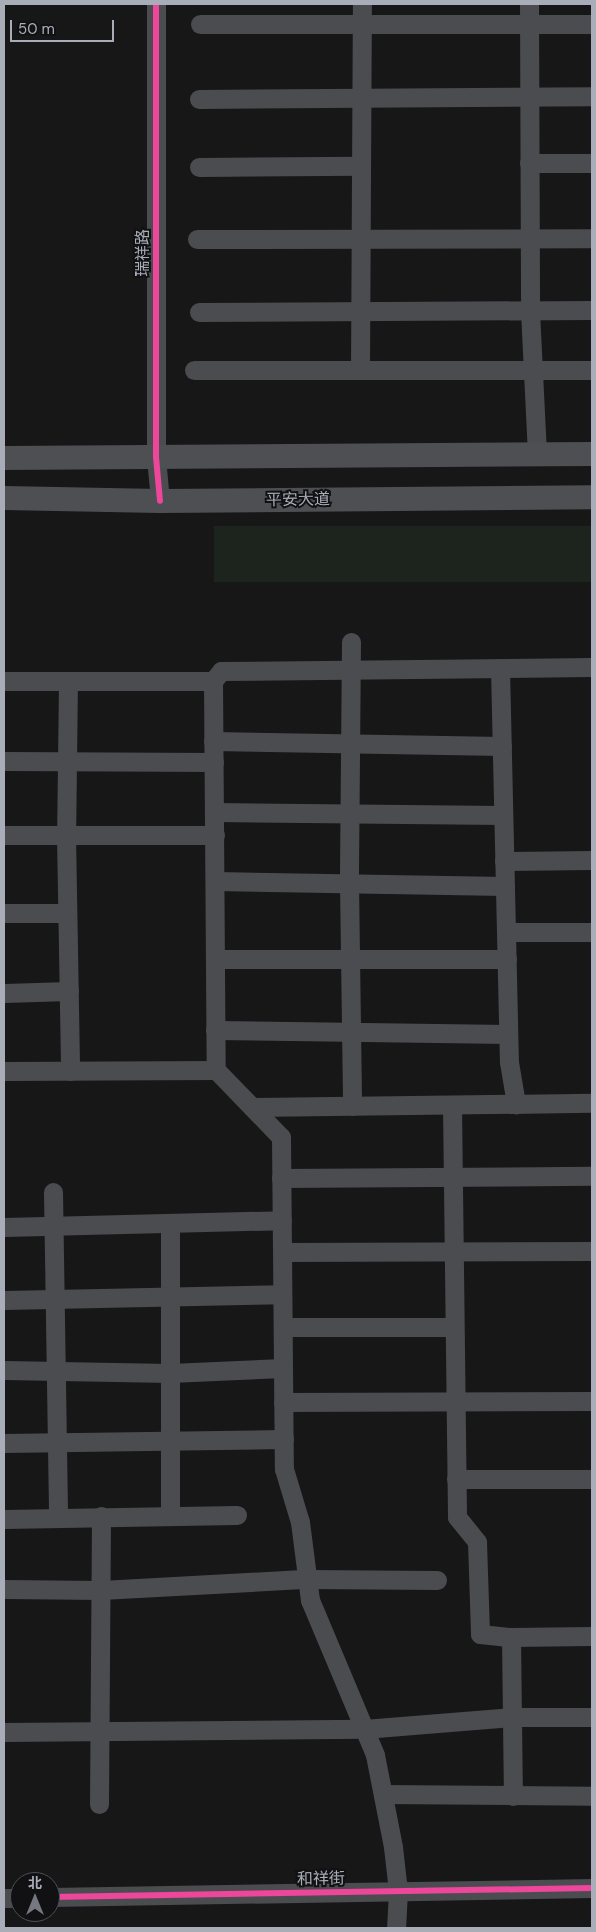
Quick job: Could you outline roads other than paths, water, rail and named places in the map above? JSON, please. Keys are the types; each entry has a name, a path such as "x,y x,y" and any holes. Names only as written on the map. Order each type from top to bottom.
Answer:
{"main road":[{"path":"4,458 592,454"},
{"name":"平安大道","path":"4,498 160,501 592,497"}],"street":[{"name":"瑞祥路","path":"156,4 156,457 160,501"},
{"path":"360,370 362,4"},
{"path":"529,4 531,371 537,455"},
{"path":"200,24 362,26 592,24"},
{"path":"199,99 592,96"},
{"path":"529,164 592,163"},
{"path":"199,167 361,166"},
{"path":"197,239 592,238"},
{"path":"199,312 592,310"},
{"path":"194,370 592,370"},
{"path":"351,642 349,883 352,1106"},
{"path":"396,1928 398,1891 375,1755 310,1600 300,1522 284,1469 281,1137 216,1070 213,681 221,670 351,671 592,667"},
{"path":"500,668 509,1062 516,1104"},
{"path":"4,681 213,681"},
{"path":"68,681 66,835 70,1071"},
{"path":"213,741 502,746"},
{"path":"4,761 214,762"},
{"path":"214,812 503,815"},
{"path":"4,835 215,835"},
{"path":"504,862 592,860"},
{"path":"215,881 505,886"},
{"path":"4,913 68,913"},
{"path":"506,932 592,932"},
{"path":"215,959 507,959"},
{"path":"4,993 69,991"},
{"path":"215,1030 508,1034"},
{"path":"4,1072 216,1070"},
{"path":"252,1107 592,1102"},
{"path":"452,1105 457,1517 478,1542 480,1634 511,1637 592,1636"},
{"path":"282,1178 592,1176"},
{"path":"53,1192 58,1371 58,1518"},
{"path":"4,1227 170,1225 282,1220"},
{"path":"170,1225 170,1514"},
{"path":"282,1252 453,1254 592,1251"},
{"path":"4,1300 282,1294"},
{"path":"283,1327 454,1327"},
{"path":"4,1370 170,1373 283,1368"},
{"path":"284,1402 592,1401"},
{"path":"4,1443 284,1439"},
{"path":"456,1479 592,1479"},
{"path":"4,1519 237,1514"},
{"path":"99,1804 101,1516"},
{"path":"4,1589 101,1590 307,1579 437,1580"},
{"path":"511,1637 513,1796"},
{"path":"4,1732 364,1729 512,1717 592,1717"},
{"path":"383,1794 592,1796"},
{"name":"和祥街","path":"60,1897 592,1888"}]}
